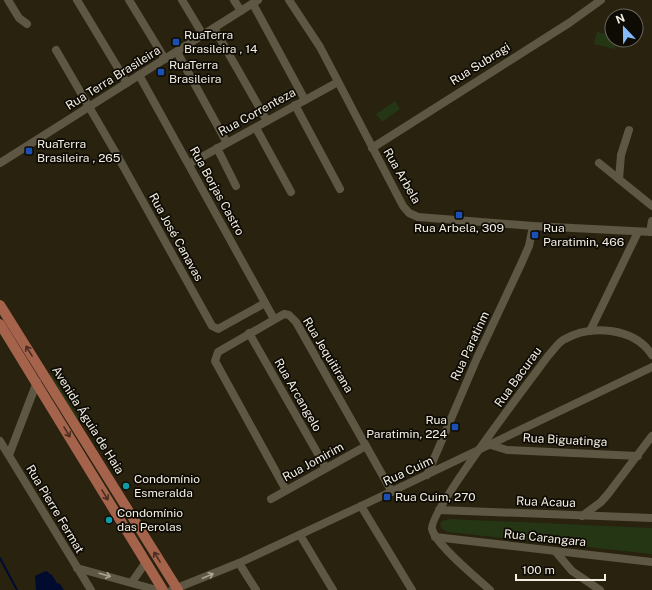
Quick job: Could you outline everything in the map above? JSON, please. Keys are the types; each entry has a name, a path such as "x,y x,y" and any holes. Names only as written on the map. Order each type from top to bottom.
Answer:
{"main road":[{"name":"Avenida Águia de Haia","path":"0,305 176,590"},
{"name":"Avenida Águia de Haia","path":"0,324 37,382 163,590"},
{"path":"49,402 54,398 61,402"}],"street":[{"path":"8,0 19,18 27,24"},
{"path":"77,0 127,83"},
{"path":"128,0 165,59"},
{"path":"182,0 203,35"},
{"path":"234,0 241,11"},
{"name":"Rua Arbela","path":"289,0 320,47 403,206 412,216 534,226 651,232"},
{"name":"Rua Subragi","path":"372,148 569,23 601,0"},
{"path":"255,2 305,100"},
{"name":"Rua Terra Brasileira","path":"0,163 255,2"},
{"path":"214,28 267,121"},
{"path":"56,50 89,106"},
{"path":"177,52 227,143"},
{"name":"Rua Borjas Castro","path":"139,75 274,319"},
{"name":"Rua Correnteza","path":"189,164 338,82"},
{"path":"295,105 340,189"},
{"name":"Rua José Canavas","path":"89,106 214,328 218,329 266,303"},
{"path":"256,128 291,192"},
{"path":"619,179 621,155 629,130"},
{"path":"218,148 236,186"},
{"path":"599,163 652,206"},
{"path":"651,232 652,221"},
{"name":"Rua Paratinm","path":"427,475 477,358 529,246 534,226"},
{"path":"590,331 638,232"},
{"name":"Rua Jequitirana","path":"286,490 215,361 218,352 274,319 287,314 296,322 392,492"},
{"name":"Rua Bacurau","path":"435,537 431,525 465,468 557,346 572,336 590,331 615,331 646,346 652,355"},
{"name":"Rua Arcangelo","path":"249,334 326,468"},
{"name":"Rua Cuim","path":"176,590 239,563 392,492 652,367"},
{"path":"9,455 37,382"},
{"path":"582,516 601,502 652,436"},
{"name":"Rua Pierre Fermat","path":"0,441 91,590"},
{"name":"Rua Biguatinga","path":"491,445 506,450 638,456"},
{"name":"Rua Jomirim","path":"271,499 366,446"},
{"path":"361,506 412,590"},
{"name":"Rua Acaua","path":"439,510 652,518"},
{"path":"300,535 333,590"},
{"path":"435,537 490,590"},
{"name":"Rua Carangara","path":"435,537 652,562"},
{"path":"555,551 572,571 600,590"},
{"path":"132,582 146,562"},
{"path":"239,563 256,590"},
{"path":"77,568 157,590"}],"green space":[{"path":"597,32 604,33 604,46 594,44"},
{"path":"395,101 400,109 382,122 376,114"},
{"path":"51,374 79,418 76,420 49,376"},
{"path":"450,519 652,528 652,554 448,532 442,529 440,524 442,521"}],"water":[{"path":"46,571 52,575 64,590 36,590 35,576"}],"waterway":[{"path":"0,558 17,590"}],"place":[{"name":"RuaTerra Brasileira , 14","path":"176,42"},
{"name":"RuaTerra Brasileira","path":"161,72"},
{"name":"RuaTerra Brasileira , 265","path":"29,151"},
{"name":"Rua Arbela, 309","path":"459,215"},
{"name":"Rua Paratimin, 466","path":"535,235"},
{"name":"Rua Paratimin, 224","path":"455,427"},
{"name":"Condomínio Esmeralda","path":"126,486"},
{"name":"Rua Cuim, 270","path":"387,497"},
{"name":"Condomínio das Perolas","path":"109,520"}]}
